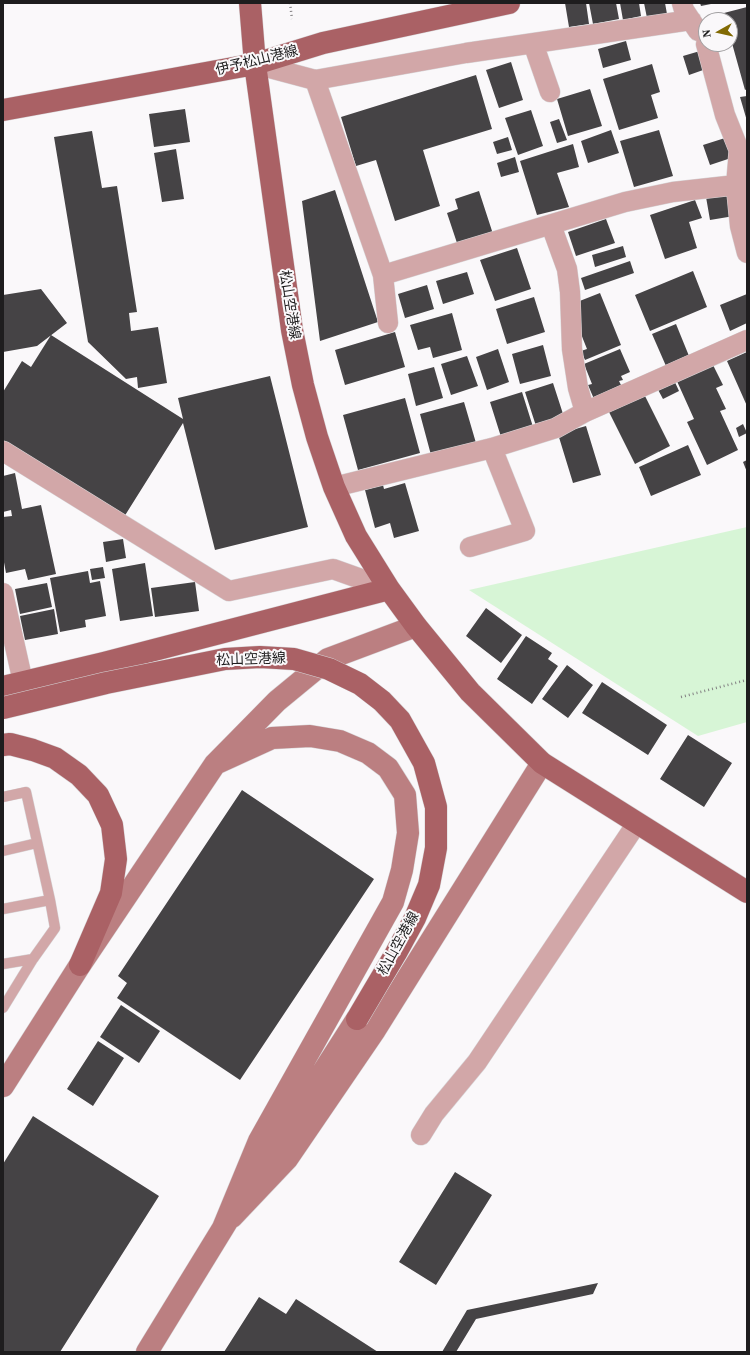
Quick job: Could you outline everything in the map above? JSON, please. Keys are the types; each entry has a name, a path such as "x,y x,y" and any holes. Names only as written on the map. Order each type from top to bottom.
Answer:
{"main road":[{"name":"松山空港線","path":"250,3 255,64 292,330 303,385 317,437 334,487 356,536 389,589 416,626 470,692 542,763 747,892"},
{"name":"伊予松山港線","path":"3,110 255,64 323,43 509,3"},
{"name":"松山空港線","path":"13,685 389,589"},
{"name":"松山空港線","path":"3,708 106,683 225,659 260,657 294,659 329,670 360,684 382,701 400,720 424,763 436,807 436,848 429,885 415,918 357,1018"},
{"path":"3,745 10,744 56,758 79,775 98,795 112,825 116,859 111,893 80,964"}],"street":[{"path":"255,64 315,80 466,52 533,43 686,12 698,31"},
{"path":"533,43 550,92"},
{"path":"708,52 725,114 739,150 741,185 740,226 747,253"},
{"path":"315,80 383,275 388,323"},
{"path":"383,275 625,202 673,192 741,185"},
{"path":"551,225 567,270 570,292 572,349 578,388 585,412"},
{"path":"334,487 492,448 556,428 573,420 585,412 747,340"},
{"path":"470,547 525,531 492,448"},
{"path":"3,451 229,591 333,569 389,589"},
{"path":"3,592 13,685"},
{"path":"3,1086 80,964 215,764 276,701 328,659 416,626"},
{"path":"215,764 272,738 310,736 340,741 368,753 388,768 405,795 408,833 402,870 393,902 259,1141 223,1228"},
{"path":"223,1228 287,1159 375,1030 542,763"},
{"path":"421,1135 434,1114 477,1062 637,823"},
{"path":"147,1352 223,1228 357,1018"}],"lane":[{"path":"3,797 26,792 55,928 33,959 3,1008"},
{"path":"3,850 37,843"},
{"path":"3,909 50,900"},
{"path":"3,964 33,959"}],"path":[{"path":"290,3 292,19"},
{"path":"681,697 747,680"}],"green space":[{"path":"747,527 747,722 698,736 469,590"}],"building":[{"path":"565,3 586,3 589,24 569,27"},
{"path":"589,3 616,3 619,19 593,24"},
{"path":"620,3 639,3 641,16 623,20"},
{"path":"644,3 665,3 667,14 647,18"},
{"path":"700,3 711,3 711,4 701,6"},
{"path":"747,7 747,89 745,90 734,52 738,52 738,12 728,12"},
{"path":"626,41 631,60 603,68 598,49"},
{"path":"700,52 706,69 689,75 683,56"},
{"path":"511,62 523,100 499,108 486,70"},
{"path":"652,64 660,92 651,95 658,118 619,130 603,79"},
{"path":"476,75 492,129 423,150 440,206 395,221 376,160 356,166 341,117"},
{"path":"590,89 602,126 568,136 557,99"},
{"path":"747,96 747,121 740,97"},
{"path":"185,109 190,142 154,147 149,114"},
{"path":"531,110 543,146 518,155 505,118"},
{"path":"559,119 567,140 557,143 550,122"},
{"path":"611,130 619,153 588,163 581,141"},
{"path":"659,130 673,176 634,187 620,141"},
{"path":"92,131 102,188 117,186 137,312 129,313 131,331 158,327 167,383 138,388 137,377 126,379 88,342 54,137"},
{"path":"508,137 512,150 497,154 493,142"},
{"path":"725,138 731,158 710,165 703,145"},
{"path":"573,144 579,167 557,173 569,207 537,215 520,161"},
{"path":"176,149 184,199 162,202 154,153"},
{"path":"515,157 519,172 501,177 497,163"},
{"path":"335,190 378,322 320,341 302,201"},
{"path":"479,191 493,234 458,246 447,213 458,209 455,199"},
{"path":"730,193 734,216 710,220 706,197"},
{"path":"695,200 702,218 689,222 697,248 665,259 650,215"},
{"path":"606,219 615,243 576,256 568,232"},
{"path":"623,246 626,257 595,267 592,255"},
{"path":"517,248 531,289 495,301 480,260"},
{"path":"630,261 634,273 585,290 581,278"},
{"path":"693,271 707,307 650,331 635,295"},
{"path":"467,272 474,294 443,304 436,281"},
{"path":"427,285 434,309 405,318 398,294"},
{"path":"41,289 67,323 37,346 3,352 3,295"},
{"path":"600,293 621,345 585,360 581,351 587,349 573,314 572,304"},
{"path":"747,294 747,323 730,331 720,305"},
{"path":"534,297 545,332 507,344 496,309"},
{"path":"452,313 462,350 433,358 430,347 418,350 410,325"},
{"path":"676,324 689,356 666,366 652,334"},
{"path":"395,332 405,367 345,385 335,350"},
{"path":"51,335 183,419 178,398 270,376 308,527 215,550 183,423 124,517 3,440 3,392 22,361 31,367"},
{"path":"543,345 551,376 520,384 512,354"},
{"path":"498,349 509,382 487,390 476,357"},
{"path":"620,349 630,372 621,376 623,380 619,381 622,387 594,399 588,385 592,384 584,364"},
{"path":"747,352 747,406 727,361"},
{"path":"467,356 478,386 451,395 441,364"},
{"path":"712,363 723,385 716,388 726,409 720,411 738,450 707,465 687,422 694,419 676,379"},
{"path":"434,367 443,398 416,406 408,374"},
{"path":"673,378 679,391 663,399 656,386"},
{"path":"553,383 564,417 536,426 525,392"},
{"path":"522,392 534,430 502,440 490,402"},
{"path":"643,392 670,446 635,464 608,410"},
{"path":"405,398 420,453 358,470 343,415"},
{"path":"464,402 476,443 431,455 420,414"},
{"path":"743,424 747,433 739,437 736,428"},
{"path":"586,426 601,475 573,483 558,434"},
{"path":"688,445 701,475 651,496 639,467"},
{"path":"747,460 747,472 743,462"},
{"path":"15,473 22,509 41,505 56,574 28,580 25,569 6,573 3,557 3,517 12,516 11,510 3,512 3,476"},
{"path":"405,483 419,531 394,538 390,523 375,528 365,490 383,485 384,489"},
{"path":"123,539 126,558 106,562 103,542"},
{"path":"145,563 153,616 120,621 112,569"},
{"path":"103,567 105,578 92,580 90,569"},
{"path":"88,571 90,583 100,581 106,616 85,620 86,627 60,632 50,578"},
{"path":"195,582 199,611 155,617 151,588"},
{"path":"47,583 52,607 20,614 15,589"},
{"path":"486,608 522,635 501,663 466,636"},
{"path":"54,609 58,634 25,640 20,616"},
{"path":"526,636 552,653 548,659 558,666 532,704 497,679"},
{"path":"567,665 593,685 568,718 542,699"},
{"path":"602,682 667,725 648,755 582,713"},
{"path":"688,735 732,763 704,807 660,779"},
{"path":"242,790 374,879 240,1080 117,998 127,983 118,976"},
{"path":"121,1005 160,1031 139,1063 100,1037"},
{"path":"98,1041 124,1058 93,1106 67,1089"},
{"path":"33,1116 159,1196 60,1352 3,1352 3,1164"},
{"path":"455,1172 492,1195 436,1285 399,1262"},
{"path":"598,1283 593,1294 476,1319 456,1352 442,1352 467,1310"},
{"path":"259,1297 286,1314 296,1299 378,1352 224,1352"}]}
